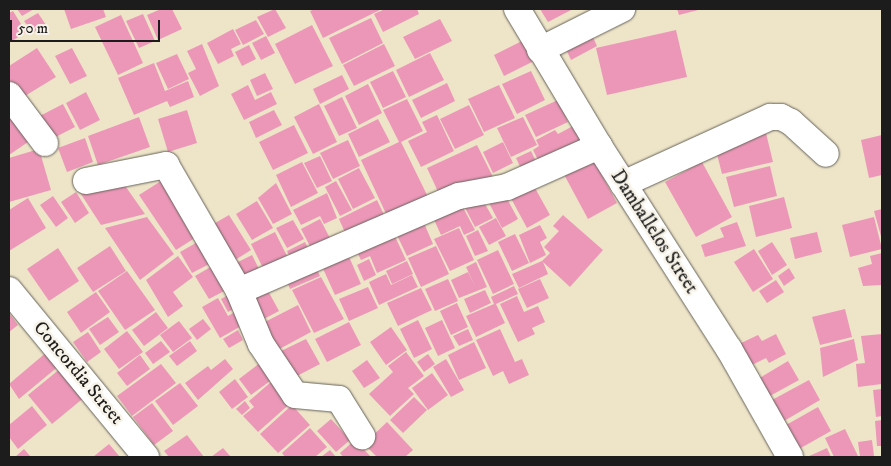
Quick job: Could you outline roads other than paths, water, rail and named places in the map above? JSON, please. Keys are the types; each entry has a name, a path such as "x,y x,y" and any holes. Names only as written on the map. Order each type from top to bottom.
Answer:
{"street":[{"name":"Damballelos Street","path":"516,9 599,146 729,350 790,457"},
{"path":"540,50 622,9"},
{"path":"9,94 44,143"},
{"path":"623,184 770,117 780,117 790,122 826,154"},
{"path":"239,292 459,196 507,187 599,146"},
{"path":"86,180 166,165 239,292 261,344 295,395 339,400 362,436"},
{"name":"Concordia Street","path":"9,290 146,457"}]}
